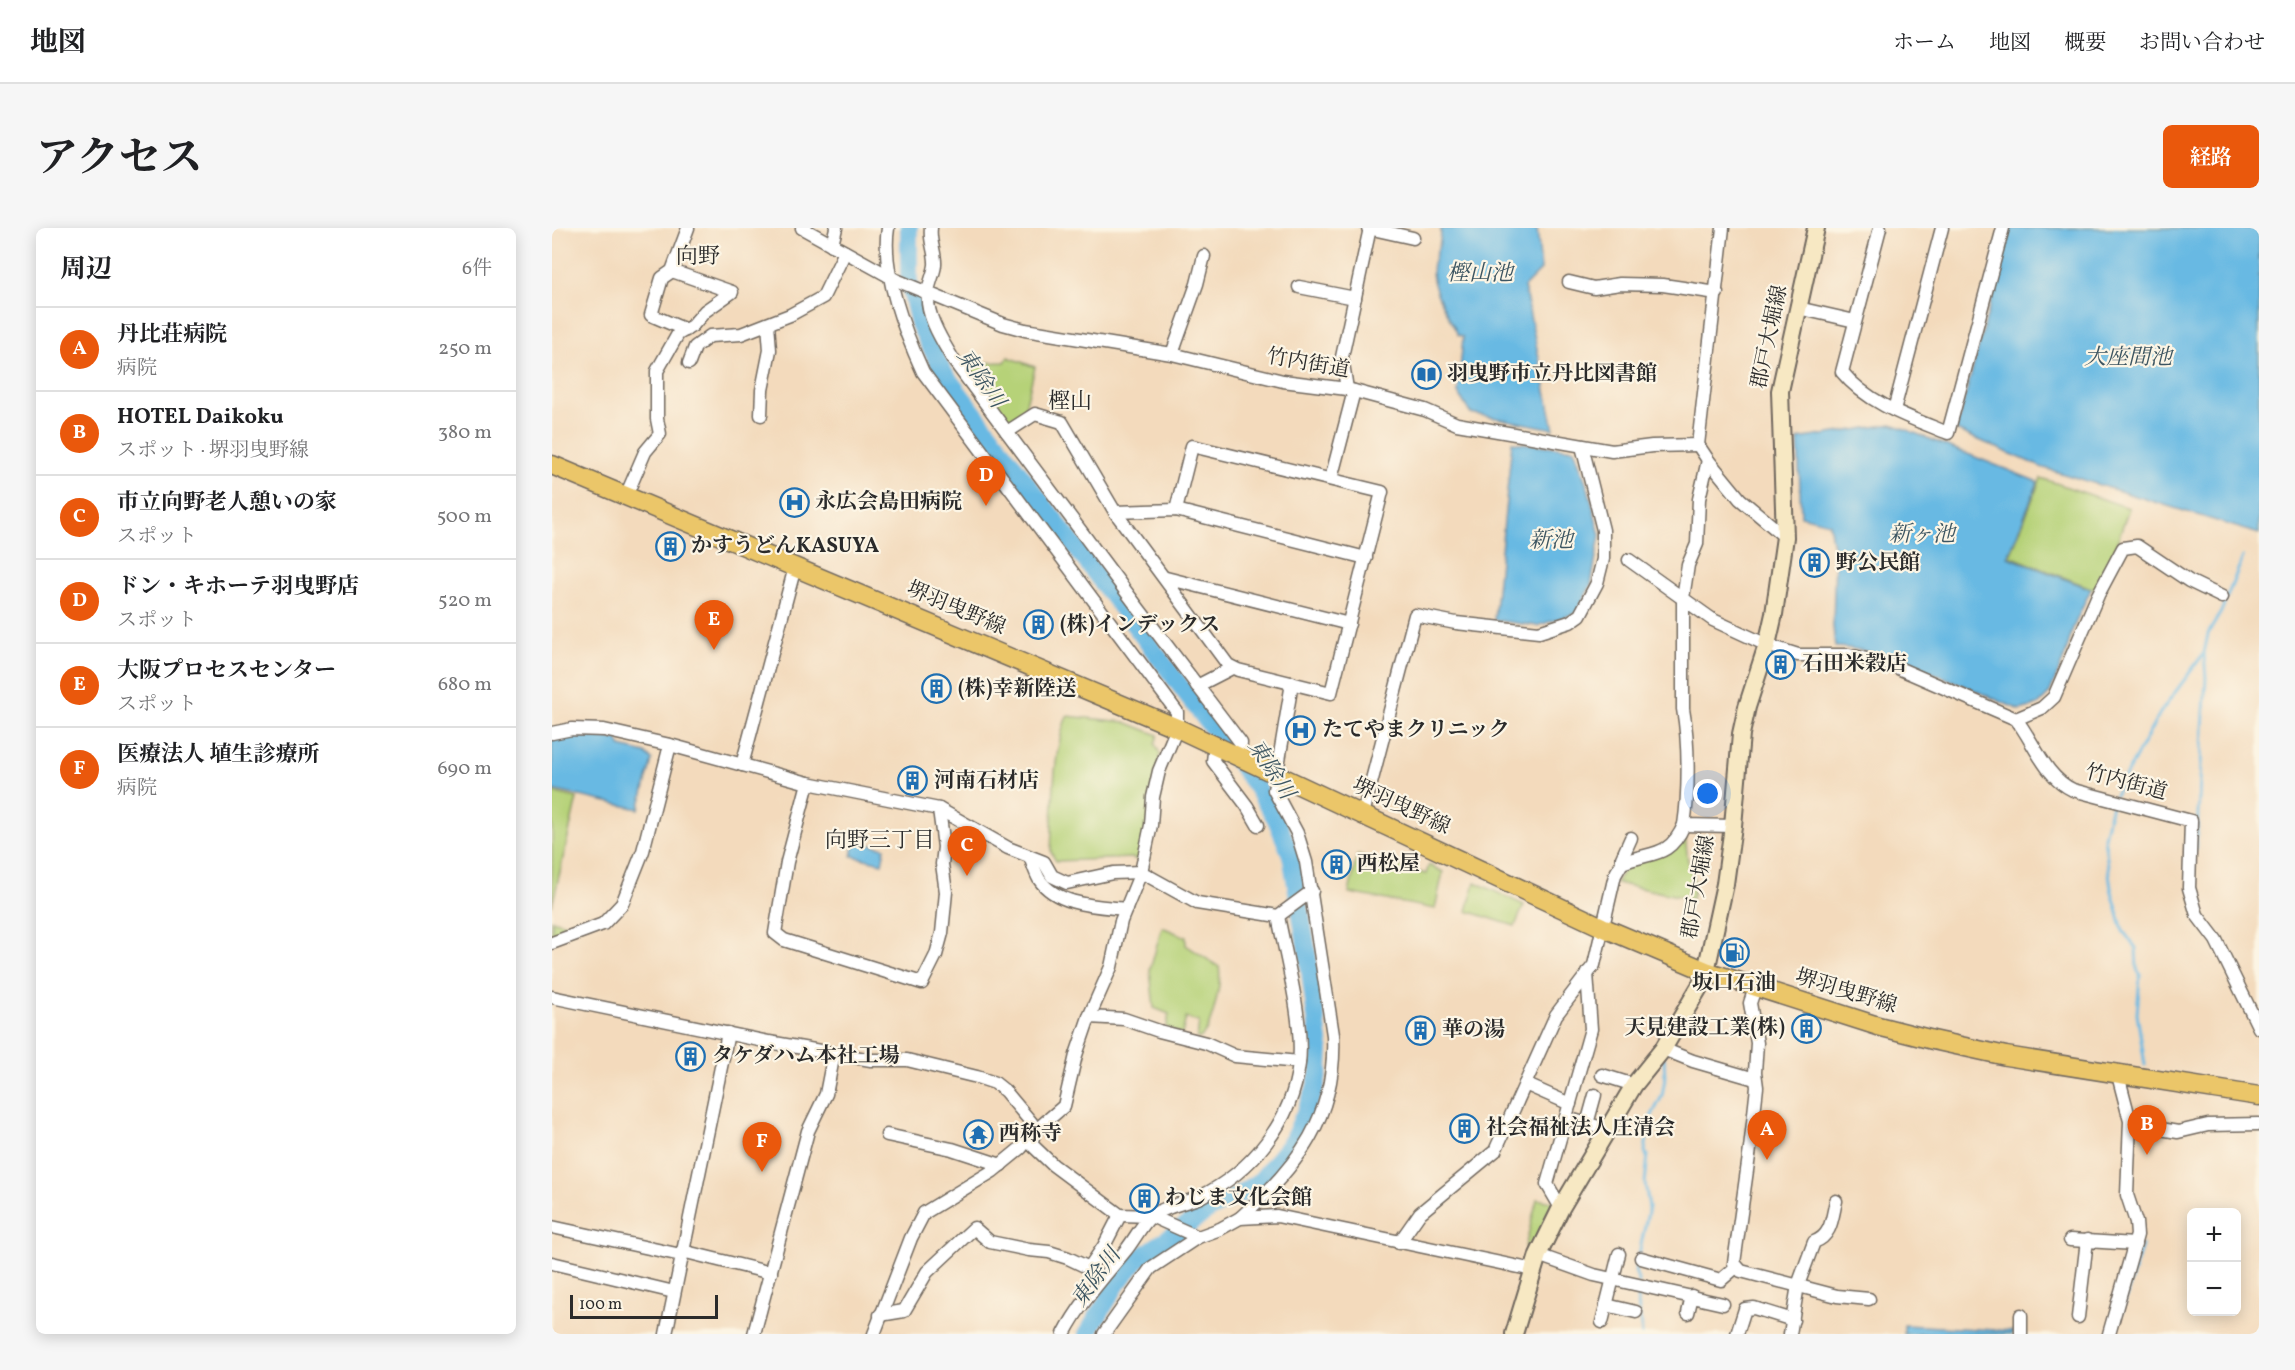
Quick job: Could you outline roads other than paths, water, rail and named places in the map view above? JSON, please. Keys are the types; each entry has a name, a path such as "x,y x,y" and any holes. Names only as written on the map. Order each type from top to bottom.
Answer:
{"main road":[{"name":"郡戸大堀線","path":"1514,1334 1525,1305 1536,1263 1561,1208 1634,1085 1663,1049 1700,986 1706,971 1725,884 1733,826 1741,734 1747,707 1767,645 1785,537 1779,403 1816,228"},
{"name":"堺羽曳野線","path":"552,465 1177,728 1195,736 1214,750 1244,754 1276,773 1602,927 1706,971 1878,1026 1933,1040 2006,1056 2259,1096"}],"street":[{"path":"686,330 651,315 662,278 672,271 688,228"},
{"name":"竹内街道","path":"802,228 893,278 1003,324 1025,330 1172,354 1283,381 1351,390 1425,410 1457,424 1582,446 1612,451 1652,446 1698,445"},
{"path":"832,245 836,228"},
{"path":"874,1334 911,1238 924,1214 1000,1166 1064,1106 1071,1072 1089,1017 1111,967 1121,921 1141,872 1159,771 1177,728 1177,712 923,372 906,337 893,278 888,228"},
{"path":"931,228 930,237 936,263 925,291 931,314 949,353 1241,742 1244,754"},
{"path":"1331,480 1351,390 1342,357 1369,228 1413,238"},
{"path":"1723,228 1698,445 1740,499 1785,537"},
{"path":"1880,228 1842,372 1850,382 1874,400 1948,433 2003,228"},
{"path":"1894,410 1942,228"},
{"path":"689,363 695,347 710,336 741,334 790,315 823,297 845,252"},
{"path":"1172,354 1204,256"},
{"path":"626,496 645,452 660,434 657,419 657,371 678,334 692,326 705,311 732,292 672,271"},
{"path":"1569,282 1594,288 1620,284 1663,285 1717,293"},
{"path":"1299,287 1355,298"},
{"path":"1798,308 1855,321"},
{"path":"760,415 762,390 770,350 768,324"},
{"path":"1007,432 1035,414 1062,422 1115,512 1166,578 1228,665 1232,668 1331,693 1382,492 1192,446 1176,510"},
{"path":"1364,814 1415,615 1456,623 1539,632 1570,622 1586,608 1598,583 1603,559 1603,530 1582,446"},
{"path":"1622,863 1668,849 1684,825 1687,797 1686,726 1683,709 1683,598 1688,565 1697,544 1699,499 1708,460"},
{"path":"1115,512 1176,510 1366,558"},
{"path":"1629,560 1713,620 1767,645 1798,654 1849,655 1889,664 2016,718 2042,708 2054,697 2097,595 2123,548 2138,546 2189,581 2222,597"},
{"path":"742,765 795,567"},
{"path":"1166,578 1349,624"},
{"path":"1197,686 1232,668"},
{"path":"1104,1334 1151,1268 1198,1237 1240,1218 1286,1174 1305,1146 1330,1087 1334,1060 1333,1035 1312,891 1297,833 1274,790 1292,683"},
{"name":"竹内街道","path":"2016,718 2044,764 2064,786 2191,821 2189,888 2197,915 2216,940 2259,1028"},
{"path":"552,733 572,729 604,730 670,745 808,783 939,809 1008,848 1044,862 1052,876 1067,883 1113,873 1141,872 1197,903 1278,916 1312,891"},
{"path":"552,943 603,924 622,904 643,851 670,745"},
{"path":"1214,750 1213,761 1247,806 1258,825"},
{"path":"808,783 787,862 775,933 784,940 922,983 936,955 942,933 946,892 939,809"},
{"path":"1684,825 1733,826"},
{"path":"1399,1243 1420,1212 1495,1151 1556,1015 1594,965 1615,875 1631,838"},
{"path":"1030,857 1039,879 1072,902 1126,909"},
{"path":"1064,1334 1098,1282 1151,1216 1200,1197 1231,1179 1246,1167 1275,1130 1294,1088 1299,1062 1298,1027 1278,916"},
{"path":"1561,1208 1547,1184 1591,1029 1587,973"},
{"path":"1755,988 1750,1003 1757,1043 1755,1079 1757,1087 1734,1263 1741,1271 1837,1296 1869,1299"},
{"path":"552,997 728,1034 871,1060 907,1060 995,1083 1031,1122 1035,1131 1031,1144 1053,1165 1120,1215 1151,1216 1198,1237"},
{"path":"1089,1017 1124,1019 1206,1043 1235,1056 1299,1062"},
{"path":"666,1334 728,1034"},
{"path":"1663,1049 1755,1079"},
{"path":"754,1334 808,1131 826,1094 834,1053"},
{"path":"1602,1075 1634,1085"},
{"path":"2109,1334 2135,1244 2137,1226 2127,1195 2131,1124 2118,1075"},
{"path":"1525,1084 1570,1104"},
{"path":"1587,1124 1595,1095"},
{"path":"1566,1118 1599,1127 1606,1133"},
{"path":"2131,1124 2178,1132 2208,1125 2259,1124"},
{"path":"887,1135 952,1149 1000,1166"},
{"path":"1790,1334 1798,1285 1814,1242 1822,1239 1829,1230 1836,1201"},
{"path":"880,1315 904,1311 927,1272 974,1228 990,1242 1049,1252 1089,1268 1104,1246 1120,1215"},
{"path":"1240,1218 1277,1216 1399,1243 1536,1263 1723,1304"},
{"path":"552,1227 771,1273"},
{"path":"2070,1240 2135,1244"},
{"path":"2078,1317 2087,1240"},
{"path":"1602,1322 1619,1254"},
{"path":"1641,1258 1721,1280 1736,1267"},
{"path":"552,1263 674,1292"},
{"path":"1688,1313 1692,1296"},
{"path":"1606,1305 1636,1312"},
{"path":"1737,1334 1742,1305 1793,1320"},
{"path":"2021,1315 2021,1334"}],"water":[{"name":"樫山池","path":"1441,228 1537,228 1541,270 1524,287 1554,429 1470,413 1458,393 1463,337 1458,335 1440,301 1432,273 1440,244"},
{"name":"大座間池","path":"2011,228 2259,228 2259,534 2041,467 1956,430"},
{"name":"新ヶ池","path":"1892,424 2038,482 2008,557 2091,589 2073,628 2065,656 2049,694 2038,705 2020,710 1904,662 1857,649 1835,647 1833,626 1835,559 1829,523 1801,516 1798,439"},
{"name":"新池","path":"1512,442 1574,449 1588,488 1600,535 1591,585 1576,613 1537,626 1494,620"},
{"path":"574,736 617,739 621,747 645,753 652,760 639,809 552,790 552,740"},
{"path":"855,841 885,848 882,863 852,856"},
{"path":"1904,1325 2013,1331 2013,1334 1904,1334"}],"waterway":[{"name":"東除川","path":"909,228 909,282 919,324 943,372 1256,786 1276,819 1291,855 1308,957 1320,1048 1319,1070 1314,1092 1293,1140 1261,1180 1235,1197 1210,1209 1137,1260 1117,1284 1087,1334"},
{"path":"2196,849 2206,678 2204,653 2208,634 2221,612 2243,557"},
{"path":"2115,795 2160,713 2204,653"},
{"path":"2112,804 2104,837 2111,888 2123,931 2136,948 2137,969 2140,975 2137,1014 2145,1065"},
{"path":"1639,1254 1649,1207 1645,1183 1648,1155 1647,1157 1645,1151 1650,1119 1662,1096 1665,1078 1664,1058"},
{"path":"2115,1334 2142,1245"},
{"path":"1638,1260 1635,1271 1639,1283"},
{"path":"1639,1289 1638,1303 1642,1334"}],"place":[{"name":"羽曳野市立丹比図書館","path":"1426,374"},
{"name":"永広会島田病院","path":"794,502"},
{"name":"ドン・キホーテ羽曳野店","path":"986,506"},
{"name":"かすうどんKASUYA","path":"670,546"},
{"name":"野公民館","path":"1815,563"},
{"name":"(株)インデックス","path":"1039,625"},
{"name":"大阪プロセスセンター","path":"714,650"},
{"name":"石田米穀店","path":"1781,664"},
{"name":"(株)幸新陸送","path":"937,689"},
{"name":"たてやまクリニック","path":"1301,730"},
{"name":"河南石材店","path":"913,781"},
{"name":"西松屋","path":"1336,864"},
{"name":"市立向野老人憩いの家","path":"967,876"},
{"name":"坂口石油","path":"1734,952"},
{"name":"天見建設工業(株)","path":"1806,1028"},
{"name":"華の湯","path":"1421,1030"},
{"name":"タケダハム本社工場","path":"691,1056"},
{"name":"社会福祉法人庄清会","path":"1465,1128"},
{"name":"西称寺","path":"978,1134"},
{"name":"HOTEL Daikoku","path":"2147,1155"},
{"name":"丹比荘病院","path":"1767,1160"},
{"name":"医療法人 埴生診療所","path":"762,1172"},
{"name":"わじま文化会館","path":"1144,1198"}],"district":[{"name":"向野","path":"698,257"},
{"name":"樫山","path":"1070,402"},
{"name":"向野三丁目","path":"880,841"}]}
